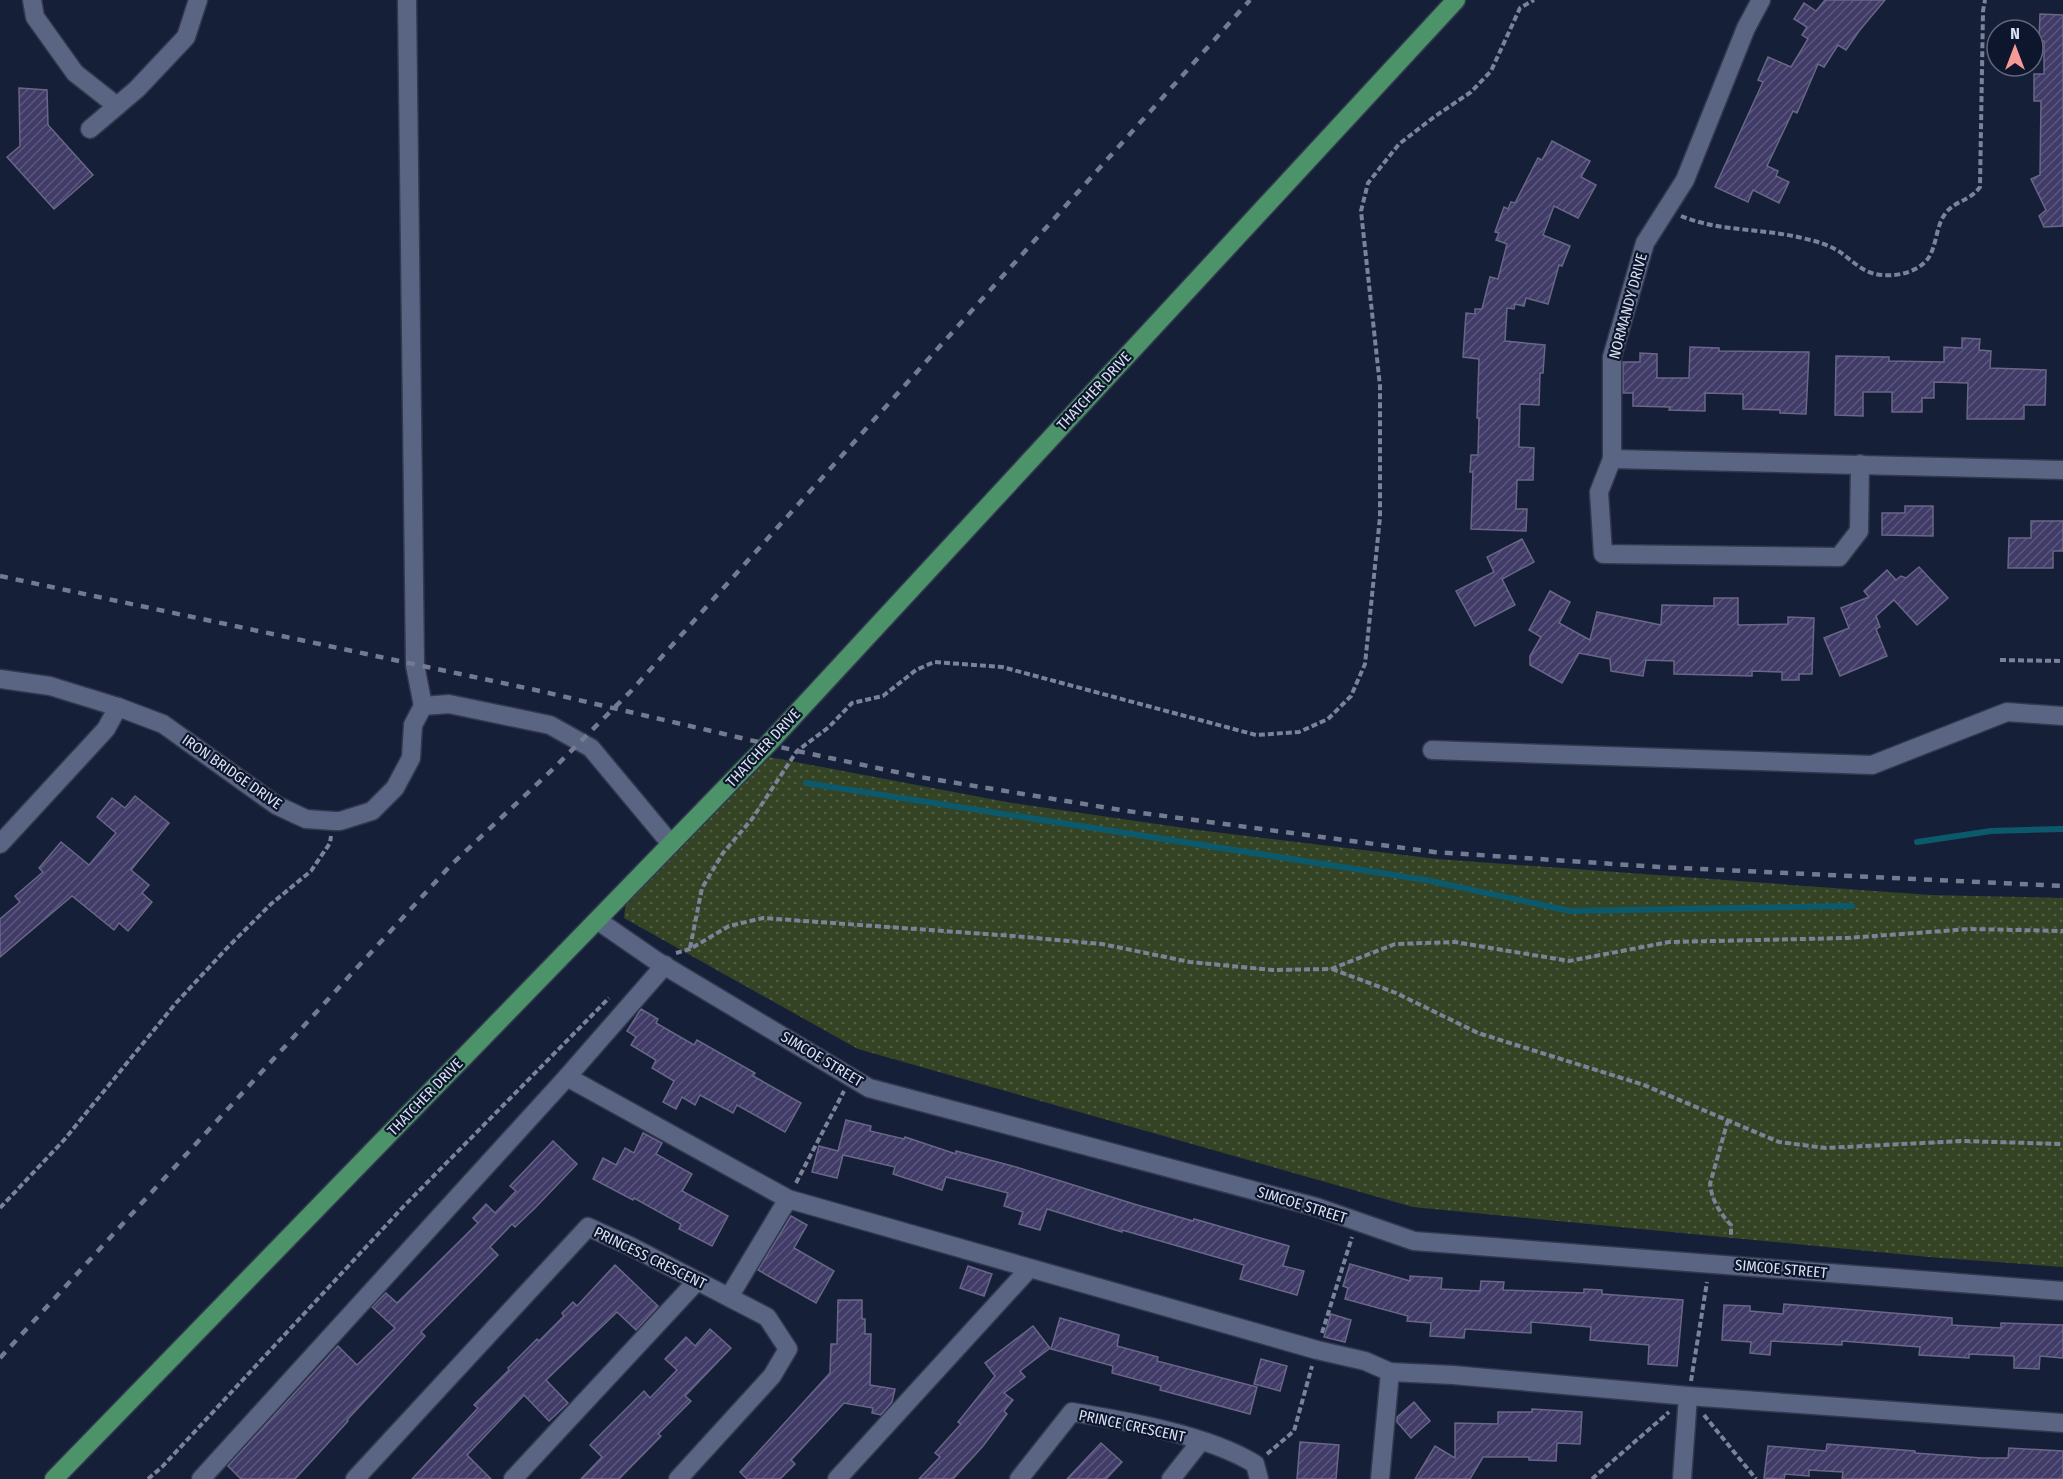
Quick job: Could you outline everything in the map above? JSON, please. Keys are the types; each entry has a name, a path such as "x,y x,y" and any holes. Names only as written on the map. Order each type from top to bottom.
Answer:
{"main road":[{"name":"THATCHER DRIVE","path":"54,1479 784,726 1456,0"}],"street":[{"path":"32,0 35,17 75,73 117,106"},
{"path":"90,129 137,89 186,37 198,0"},
{"path":"407,0 415,665 423,706 449,704 550,725 591,748 671,844"},
{"name":"NORMANDY DRIVE","path":"1761,0 1746,28 1685,180 1645,243 1612,357 1612,459 1599,492 1603,555 1839,557 1859,531 1860,464"},
{"path":"1612,459 2063,470"},
{"name":"IRON BRIDGE DRIVE","path":"0,680 50,686 163,724 276,805 306,819 334,821 372,811 395,788 411,758 413,725 423,706"},
{"path":"0,844 106,729 118,707"},
{"path":"1432,750 1872,765 2007,712 2063,716"},
{"name":"SIMCOE STREET","path":"597,920 660,962 870,1088 1316,1207 1414,1241 2063,1291"},
{"path":"201,1479 567,1077 660,962"},
{"path":"567,1077 788,1199 1317,1350 1365,1361 1390,1372 2063,1423"},
{"path":"729,1297 788,1199"},
{"name":"PRINCESS CRESCENT","path":"355,1479 588,1227 630,1246 767,1317 788,1349 772,1376 678,1479"},
{"path":"837,1479 1029,1269"},
{"path":"513,1479 697,1281"},
{"path":"1380,1479 1390,1372"},
{"path":"1682,1479 1688,1396"},
{"name":"PRINCE CRESCENT","path":"1019,1479 1072,1412 1117,1420 1201,1441 1242,1456 1255,1464 1258,1479"},
{"path":"1171,1479 1201,1441"}],"path":[{"path":"690,949 702,888 723,853 752,819 797,751 829,727 852,703 883,696 916,670 934,662 1002,667 1256,735 1299,732 1328,719 1351,696 1365,664 1380,517 1380,386 1361,211 1368,183 1399,144 1471,92 1491,71 1520,8 1534,0"},
{"path":"1666,210 1692,221 1715,227 1796,236 1818,241 1874,274 1891,275 1910,271 1922,265 1929,256 1944,215 1953,205 1973,196 1980,187 1985,0"},
{"path":"2000,660 2063,661"},
{"path":"0,1208 64,1140 161,1021 228,947 271,904 311,871 330,843 334,821"},
{"path":"660,962 690,949 729,926 763,918 1102,944 1190,962 1261,969 1331,969 1396,993 1478,1033 1644,1084 1779,1142 1826,1148 1961,1141 2063,1144"},
{"path":"1331,969 1395,944 1455,942 1569,961 1669,942 1847,938 1970,929 2063,931"},
{"path":"148,1479 162,1467 404,1206 614,993"},
{"path":"788,1199 851,1077"},
{"path":"1728,1120 1710,1184 1711,1195 1721,1214 1731,1226 1731,1238"},
{"path":"1592,1479 1688,1396 1710,1263"},
{"path":"1688,1396 1756,1479"}],"green space":[{"path":"769,757 1012,803 1198,830 1437,859 1930,895 2063,898 2063,1267 1929,1257 1413,1207 858,1049 624,918 626,901"}],"building":[{"path":"1825,0 1885,0 1846,50 1838,45 1824,67 1818,64 1797,113 1793,111 1767,166 1778,171 1776,176 1789,182 1779,203 1753,190 1748,202 1715,187 1763,82 1758,80 1768,57 1791,67 1808,39 1802,35 1807,27 1794,19 1804,3 1816,11"},
{"path":"2040,14 2063,15 2063,226 2044,227 2039,216 2046,210 2031,179 2040,175 2041,101 2034,101 2034,78 2045,78 2045,18 2040,18"},
{"path":"19,88 47,90 48,125 93,175 54,209 7,157 20,146"},
{"path":"1552,141 1590,161 1581,177 1596,185 1578,218 1554,206 1543,235 1570,246 1562,266 1559,265 1548,304 1526,298 1524,306 1515,304 1514,309 1507,308 1505,341 1545,345 1543,373 1540,373 1539,405 1520,404 1519,447 1534,448 1533,480 1517,480 1516,509 1527,509 1526,531 1471,529 1473,472 1470,472 1471,455 1478,455 1479,359 1463,357 1466,313 1475,314 1475,309 1482,309 1490,277 1498,279 1507,244 1496,240 1499,233 1495,232 1504,207 1508,209 1511,202 1515,203 1538,158 1542,160"},
{"path":"1962,338 1980,339 1979,350 1991,351 1990,368 2046,370 2045,405 2024,405 2024,419 1967,419 1968,383 1934,382 1934,398 1922,398 1922,412 1892,412 1892,392 1863,392 1863,416 1835,415 1836,356 1889,357 1889,361 1944,362 1944,347 1962,348"},
{"path":"1690,347 1719,348 1719,351 1809,352 1806,414 1780,413 1780,410 1743,409 1743,394 1705,393 1705,411 1633,406 1633,393 1623,393 1623,362 1640,362 1640,353 1657,354 1657,378 1689,378"},
{"path":"1905,506 1933,506 1933,536 1882,535 1882,513 1905,513"},
{"path":"2031,521 2063,521 2063,551 2053,551 2053,568 2008,568 2009,538 2031,538"},
{"path":"1522,539 1534,562 1502,579 1515,605 1475,626 1456,591 1494,572 1487,557"},
{"path":"1919,567 1948,598 1917,625 1894,600 1876,616 1880,627 1876,629 1887,656 1840,676 1824,638 1849,628 1841,608 1869,597 1864,591 1887,570 1896,580 1901,576 1906,578"},
{"path":"1550,591 1570,602 1559,623 1590,640 1597,612 1661,625 1662,605 1714,606 1714,598 1738,598 1738,625 1788,624 1788,617 1814,618 1812,674 1799,674 1799,680 1782,680 1782,672 1752,671 1752,676 1674,674 1674,661 1646,660 1643,676 1611,671 1610,659 1579,653 1562,683 1530,665 1530,656 1541,637 1529,630"},
{"path":"135,796 169,823 131,870 149,885 142,893 152,902 128,931 119,923 114,930 72,896 0,957 0,919 20,902 15,896 43,872 39,868 61,842 89,865 116,833 97,817 112,798 125,808"},
{"path":"641,1009 658,1019 656,1023 694,1045 697,1040 755,1073 753,1076 801,1103 785,1132 737,1105 733,1113 700,1095 695,1105 682,1097 676,1109 663,1102 674,1081 652,1068 656,1060 631,1045 636,1037 627,1031"},
{"path":"846,1120 871,1126 870,1131 904,1139 905,1137 956,1154 956,1151 1016,1167 1134,1204 1289,1246 1283,1266 1304,1271 1297,1295 1240,1279 1244,1265 1047,1209 1040,1230 1019,1224 1023,1212 1004,1206 1008,1193 946,1177 942,1190 893,1174 895,1167 843,1155 837,1178 812,1172 819,1146 838,1151"},
{"path":"643,1133 662,1143 656,1154 692,1174 682,1191 728,1216 712,1246 679,1229 681,1224 593,1179 603,1158 616,1165 625,1148 634,1153"},
{"path":"553,1141 577,1164 535,1208 515,1227 512,1224 490,1247 498,1255 421,1332 425,1336 295,1479 241,1479 228,1466 338,1346 357,1365 395,1328 372,1307 386,1293 397,1303 478,1223 473,1218 486,1204 495,1213 516,1191 510,1186"},
{"path":"791,1216 807,1225 794,1248 834,1271 816,1303 758,1270"},
{"path":"1350,1264 1410,1281 1410,1276 1442,1278 1441,1289 1480,1291 1481,1281 1504,1282 1503,1290 1584,1293 1584,1289 1602,1290 1602,1294 1683,1300 1677,1366 1648,1364 1649,1345 1590,1340 1591,1327 1531,1322 1531,1333 1465,1329 1464,1338 1430,1336 1431,1323 1407,1321 1408,1316 1345,1299 1348,1288 1343,1286"},
{"path":"615,1265 658,1306 636,1330 617,1312 546,1380 568,1403 549,1421 524,1395 467,1455 491,1479 412,1479 478,1408 474,1405 509,1370 508,1368 564,1316 562,1313 573,1302 577,1306"},
{"path":"968,1266 992,1274 984,1296 960,1288"},
{"path":"838,1300 862,1300 865,1334 871,1334 870,1385 895,1389 892,1402 881,1415 872,1413 873,1408 844,1403 791,1460 795,1464 780,1479 747,1479 740,1472 830,1373 831,1344 837,1344"},
{"path":"1784,1304 1952,1318 1952,1325 2001,1328 2001,1323 2063,1325 2063,1358 2040,1356 2039,1369 2014,1368 2014,1356 1969,1354 1969,1358 1919,1355 1920,1347 1842,1341 1842,1345 1771,1341 1770,1355 1750,1353 1751,1342 1722,1340 1724,1305 1750,1306 1750,1311 1783,1314"},
{"path":"1331,1314 1351,1320 1345,1342 1324,1337"},
{"path":"1060,1318 1119,1335 1117,1346 1158,1357 1157,1361 1257,1387 1250,1414 1160,1390 1161,1386 1112,1373 1113,1366 1051,1349"},
{"path":"1033,1326 1050,1348 1020,1371 1025,1377 1004,1393 1013,1400 1004,1411 1007,1414 983,1446 953,1479 919,1479 940,1457 935,1453 961,1424 958,1422 995,1376 985,1363"},
{"path":"710,1329 731,1348 685,1396 691,1401 658,1434 661,1436 619,1479 581,1479 602,1457 590,1445 644,1391 650,1398 677,1370 665,1359 686,1337 695,1346"},
{"path":"1261,1359 1287,1366 1280,1391 1254,1384"},
{"path":"1414,1402 1430,1421 1411,1438 1397,1422 1397,1417"},
{"path":"1532,1409 1582,1412 1580,1444 1557,1443 1556,1461 1529,1460 1529,1457 1483,1457 1470,1479 1415,1479 1435,1446 1455,1458 1455,1423 1498,1424 1498,1412 1532,1412"},
{"path":"1300,1442 1339,1445 1336,1479 1297,1479"},
{"path":"1101,1443 1122,1462 1106,1479 1067,1479"},
{"path":"1827,1444 1982,1458 2008,1458 2009,1448 2063,1451 2063,1479 1842,1479 1843,1472 1809,1470 1809,1476 1785,1474 1784,1479 1764,1478 1768,1446 1826,1451"}],"waterway":[{"path":"806,783 1426,880 1570,911 1852,906"},
{"path":"1917,842 1991,831 2063,829"}],"railway":[{"path":"0,1358 451,865 554,768 632,690 1250,0"},
{"path":"0,576 540,691 920,777 1127,811 1434,852 1659,867 2063,886"}]}
